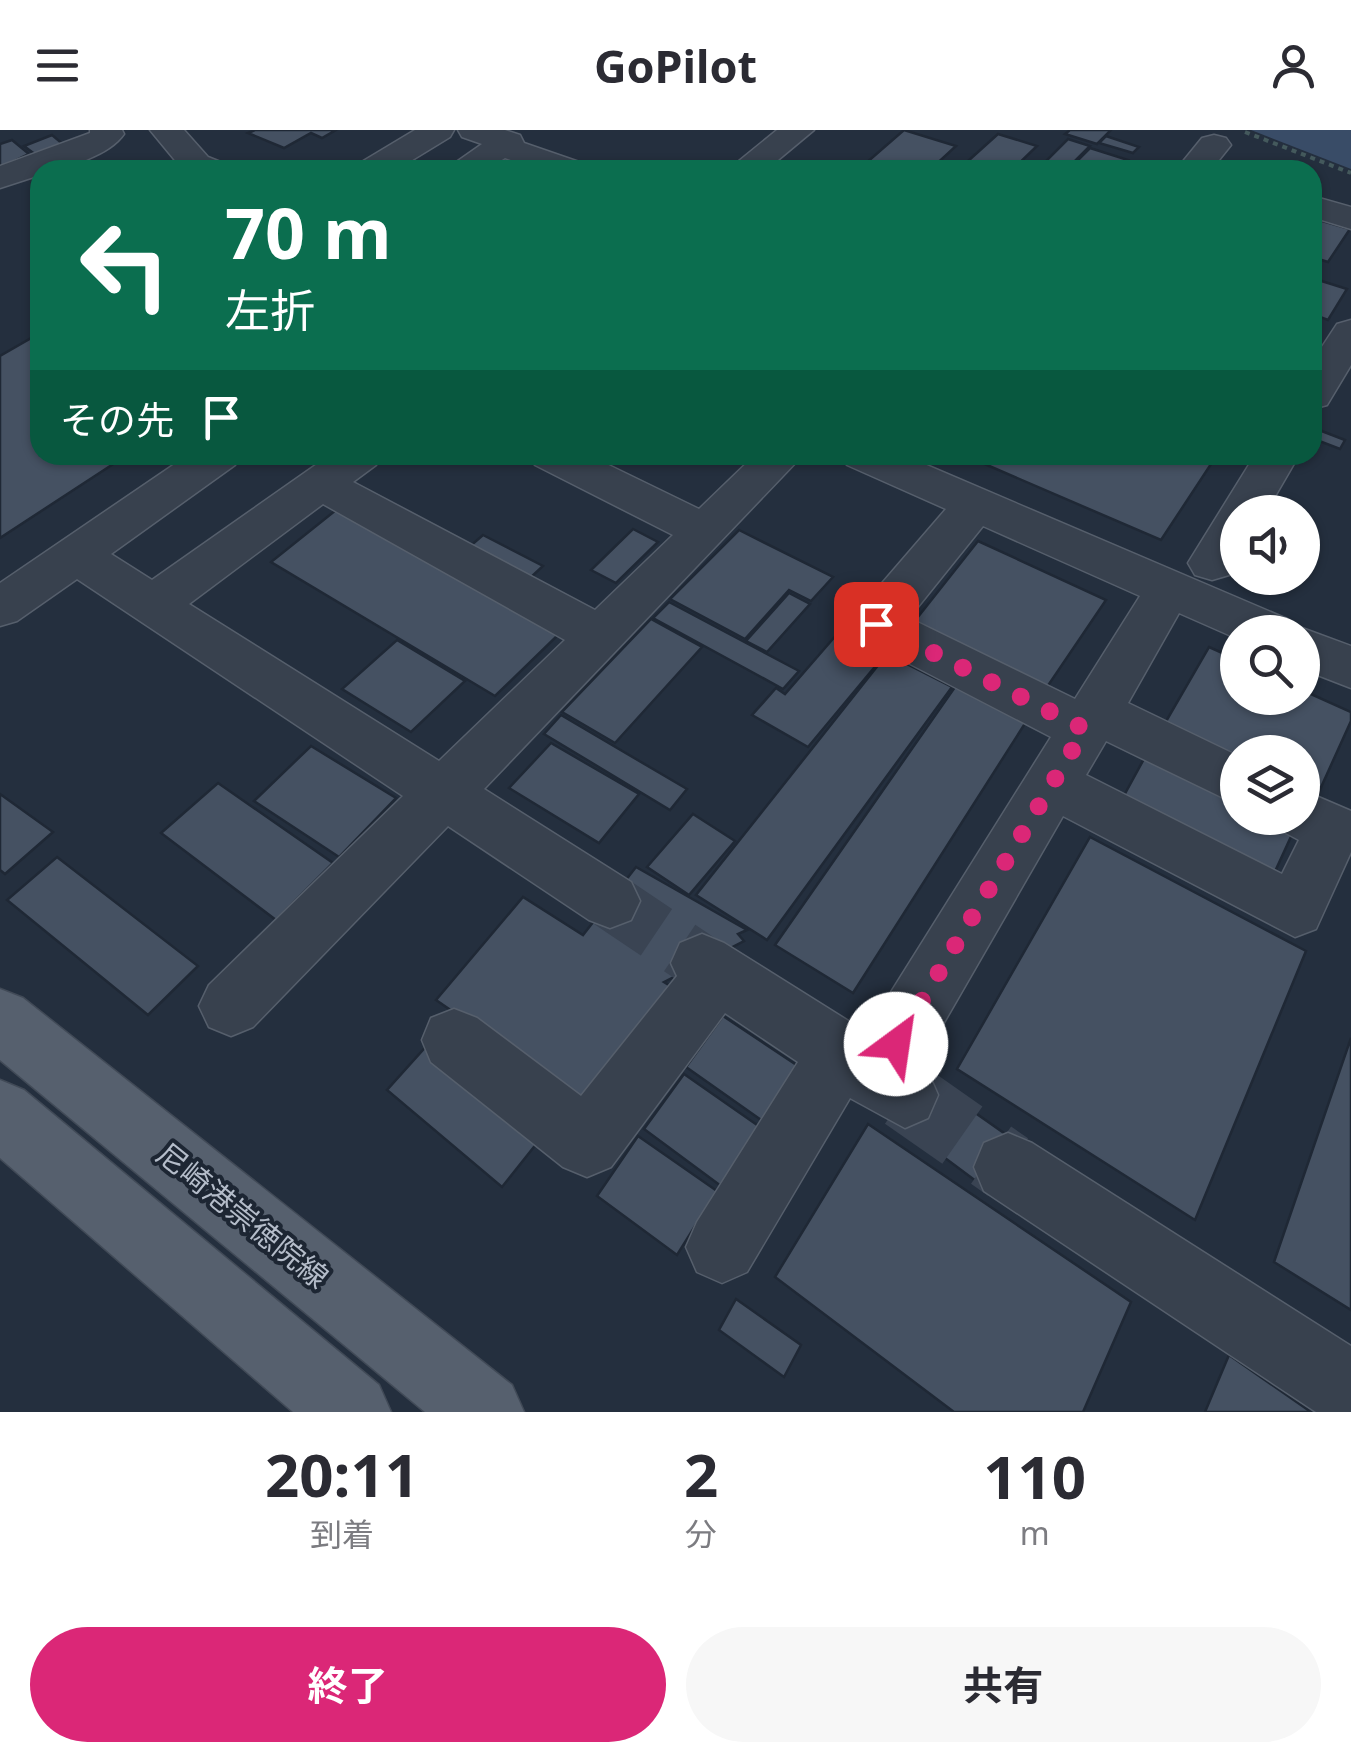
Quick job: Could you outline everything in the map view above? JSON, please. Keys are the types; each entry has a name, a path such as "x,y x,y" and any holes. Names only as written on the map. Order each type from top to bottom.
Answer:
{"main road":[{"name":"尼崎港崇徳院線","path":"0,1020 485,1412"},
{"path":"0,1114 352,1412"}],"street":[{"path":"48,160 102,140 108,134 106,130"},
{"path":"388,160 438,130"},
{"path":"759,160 798,130"},
{"path":"179,134 194,160"},
{"path":"470,160 488,138 542,160"},
{"path":"0,178 30,167"},
{"path":"1322,209 1351,218"},
{"path":"0,608 205,465"},
{"path":"152,604 346,465"},
{"path":"574,465 705,531"},
{"path":"231,1006 770,465"},
{"path":"1253,495 1271,465"},
{"path":"941,469 976,504 1191,576 1245,615"},
{"path":"320,484 600,636"},
{"path":"976,504 876,624 1220,774"},
{"path":"722,1247 874,1076 1090,720 1191,576 1220,542"},
{"path":"76,555 610,901"},
{"path":"1320,655 1351,668"},
{"path":"1052,784 1295,910 1332,828 1320,822"},
{"path":"454,1040 586,1143 710,968 874,1076"},
{"path":"1008,1168 1351,1390"}],"path":[{"path":"1216,148 1281,160"},
{"path":"1322,168 1351,173"}],"water":[{"path":"1251,130 1351,130 1351,169"}],"building":[{"path":"336,130 322,138 311,133 284,148 248,133"},
{"path":"904,130 956,146 941,160 870,160"},
{"path":"1070,130 1111,130 1097,144 1065,134"},
{"path":"998,134 1037,146 1022,160 969,160"},
{"path":"52,135 64,145 36,155 24,146"},
{"path":"1106,136 1139,147 1133,153 1099,143"},
{"path":"1068,139 1090,146 1076,160 1047,160"},
{"path":"12,140 29,154 0,168 0,144"},
{"path":"1090,148 1128,160 1078,160"},
{"path":"1322,221 1350,229 1328,262 1322,260"},
{"path":"1322,281 1347,289 1328,320 1322,318"},
{"path":"30,339 30,465 112,465 0,538 0,356"},
{"path":"1322,431 1345,440 1340,449 1322,442"},
{"path":"987,465 1210,465 1161,540"},
{"path":"336,510 558,635 495,696 271,562"},
{"path":"633,529 658,542 616,583 591,570"},
{"path":"739,530 833,577 811,601 789,590 745,639 670,599"},
{"path":"483,535 543,566 529,579 468,548"},
{"path":"978,541 1106,600 1043,693 910,627"},
{"path":"789,593 810,604 767,652 746,641"},
{"path":"669,602 799,671 783,689 653,618"},
{"path":"651,619 702,647 615,743 562,712"},
{"path":"838,633 883,657 808,747 752,715 776,688 785,694"},
{"path":"397,640 465,681 411,732 342,689"},
{"path":"1209,647 1220,652 1220,715 1320,715 1320,698 1351,712 1351,721 1320,790 1320,735 1220,735 1220,759 1161,730"},
{"path":"887,654 952,687 767,940 696,895"},
{"path":"955,687 1026,722 853,993 775,945"},
{"path":"561,715 687,789 670,810 544,734"},
{"path":"551,743 639,794 599,843 509,788"},
{"path":"311,746 396,798 339,857 254,801"},
{"path":"1145,757 1220,793 1220,835 1292,835 1272,878 1121,801"},
{"path":"218,783 333,863 276,920 161,833"},
{"path":"0,794 53,832 5,874 0,870"},
{"path":"693,814 735,841 689,895 647,867"},
{"path":"1090,837 1306,951 1195,1220 957,1069"},
{"path":"57,857 198,966 148,1015 7,900"},
{"path":"636,867 747,930 738,934 744,941 664,982 685,995 580,1099 436,1000 523,897 583,935"},
{"path":"723,1016 801,1068 764,1122 686,1067"},
{"path":"1351,1038 1351,1310 1274,1262"},
{"path":"431,1041 545,1133 502,1187 387,1090"},
{"path":"684,1074 760,1127 721,1186 644,1129"},
{"path":"920,1074 1021,1145 992,1193 890,1117"},
{"path":"868,1124 1131,1302 1083,1412 954,1412 775,1277"},
{"path":"638,1136 717,1191 677,1255 597,1196"},
{"path":"736,1299 801,1345 784,1377 719,1330"},
{"path":"1229,1355 1311,1412 1205,1412"}],"tunnel":[{"path":"610,901 702,963"},
{"path":"905,1095 1008,1167"}],"route":[{"path":"876,624 1085,729 896,1044"}]}
